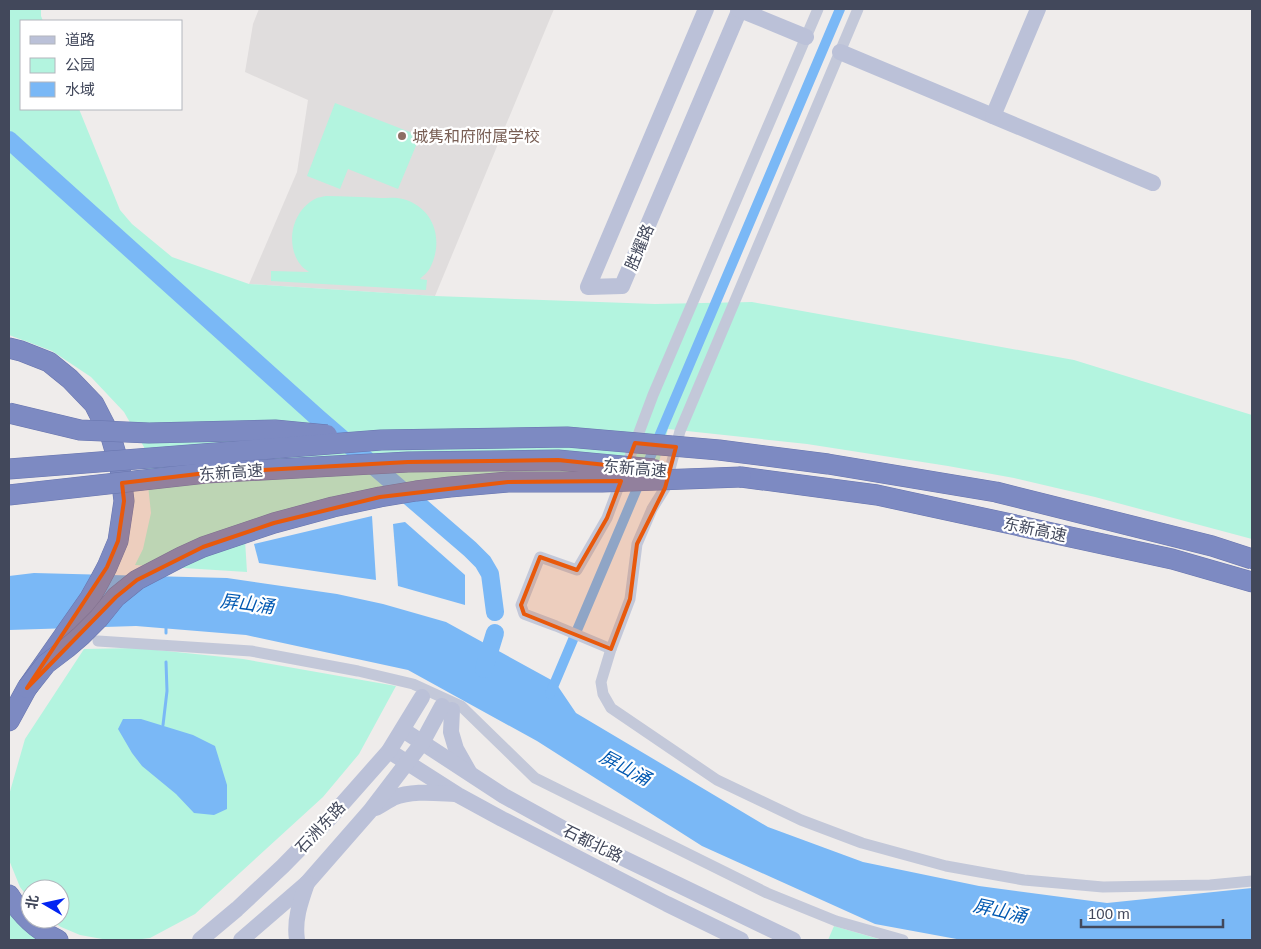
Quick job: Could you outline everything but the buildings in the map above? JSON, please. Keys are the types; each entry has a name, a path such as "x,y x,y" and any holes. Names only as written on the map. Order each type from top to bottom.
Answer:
{"highway":[{"path":"9,348 49,362 70,379 94,404 111,437 120,468 124,501 118,541 107,567 90,598 27,688 9,721"},
{"path":"9,413 80,430 149,433 275,430 381,440"},
{"name":"东新高速","path":"9,469 381,440 567,437 719,450 828,464 996,492 1212,546 1252,559"},
{"name":"东新高速","path":"9,495 206,473 408,462 558,460 741,477 877,495 1172,558 1252,582"},
{"path":"9,731 27,688 46,664 81,636 116,597 137,580 203,547 274,523 333,507 416,491 508,482 602,482 741,477"},
{"path":"9,895 15,906 44,934 58,940"}],"main road":[{"name":"胜耀路","path":"706,9 588,286 622,286 739,9"},
{"path":"739,9 806,38"},
{"path":"993,116 1038,9"},
{"path":"840,52 1153,183"},
{"name":"石洲东路","path":"200,940 283,866 328,820 389,751 422,697"},
{"name":"石洲东路","path":"241,940 307,883 370,811 408,763 447,708 456,750 470,774"},
{"name":"石都北路","path":"403,730 504,796 573,834 793,940"},
{"name":"石都北路","path":"389,751 494,815 740,940"},
{"path":"370,811 393,798 408,794 458,794"},
{"path":"494,815 489,810 488,804 492,796 504,796"},
{"path":"328,820 342,816 350,821 351,828 346,838"},
{"path":"297,940 297,913 307,883"},
{"path":"740,940 749,939 754,930 753,924 746,917"}],"street":[{"path":"611,649 524,614 521,604 540,558 577,570 607,518 653,395 818,9"},
{"path":"858,9 680,431 665,488 652,510 637,544 630,599 601,682 603,694 611,708 717,780 801,820 862,843 946,866 1024,880 1103,886 1210,885 1252,881"},
{"path":"98,641 251,651 358,671 413,684 461,706 534,778 767,893 832,919 903,940"}],"highlighted area":[{"path":"635,443 676,447 665,488 637,544 630,599 611,649 524,614 521,605 540,557 577,570 607,518 621,481 508,482 380,497 274,523 203,547 137,580 116,597 27,688 107,567 118,541 124,501 122,483 206,473 408,462 558,460 626,467"}],"shaded area":[{"name":"城隽和府附属学校","path":"259,9 554,9 435,296 249,284 297,172 308,100 245,72 253,24"}],"green space":[{"path":"9,9 41,9 43,20 20,20 20,110 79,110 120,210 132,224 172,257 249,284 435,296 655,304 752,302 1074,360 1252,415 1252,539 1095,497 1014,478 807,444 668,429 652,487 531,487 420,496 329,515 245,540 247,572 135,565 143,549 151,513 144,447 124,412 91,377 52,351 9,335"},
{"path":"335,103 420,136 398,189 348,169 340,189 307,176"},
{"path":"326,196 400,198 414,203 423,210 434,227 436,237 434,258 429,269 420,279 427,280 426,290 271,281 271,271 309,272 295,256 292,238 293,228 301,211 307,204 316,198"},
{"path":"138,648 243,659 396,686 359,754 323,797 195,914 150,938 108,940 80,935 66,929 70,929 70,879 20,879 20,887 9,860 9,795 25,739 84,649"},
{"path":"9,908 20,919 20,929 31,929 42,940 9,940"},
{"path":"834,926 882,940 828,940"}],"water":[{"path":"372,516 376,580 259,563 254,544"},
{"path":"405,522 465,575 465,605 398,586 393,524"},
{"name":"屏山涌","path":"34,573 227,578 337,594 383,604 446,622 555,682 576,713 768,827 863,862 979,886 1107,903 1252,888 1252,940 962,940 875,924 702,846 537,741 408,670 246,635 136,626 9,630 9,576"},
{"path":"123,719 141,719 193,735 215,746 227,785 227,809 214,815 194,813 176,794 142,766 132,753 118,729"}],"waterway":[{"path":"550,694 840,9"},
{"path":"9,140 318,418 470,549 483,562 490,574 495,612"},
{"path":"166,625 166,633"},
{"path":"484,669 495,633"},
{"path":"163,725 167,691 166,662"}],"place":[{"name":"城隽和府附属学校","path":"402,136"}]}
